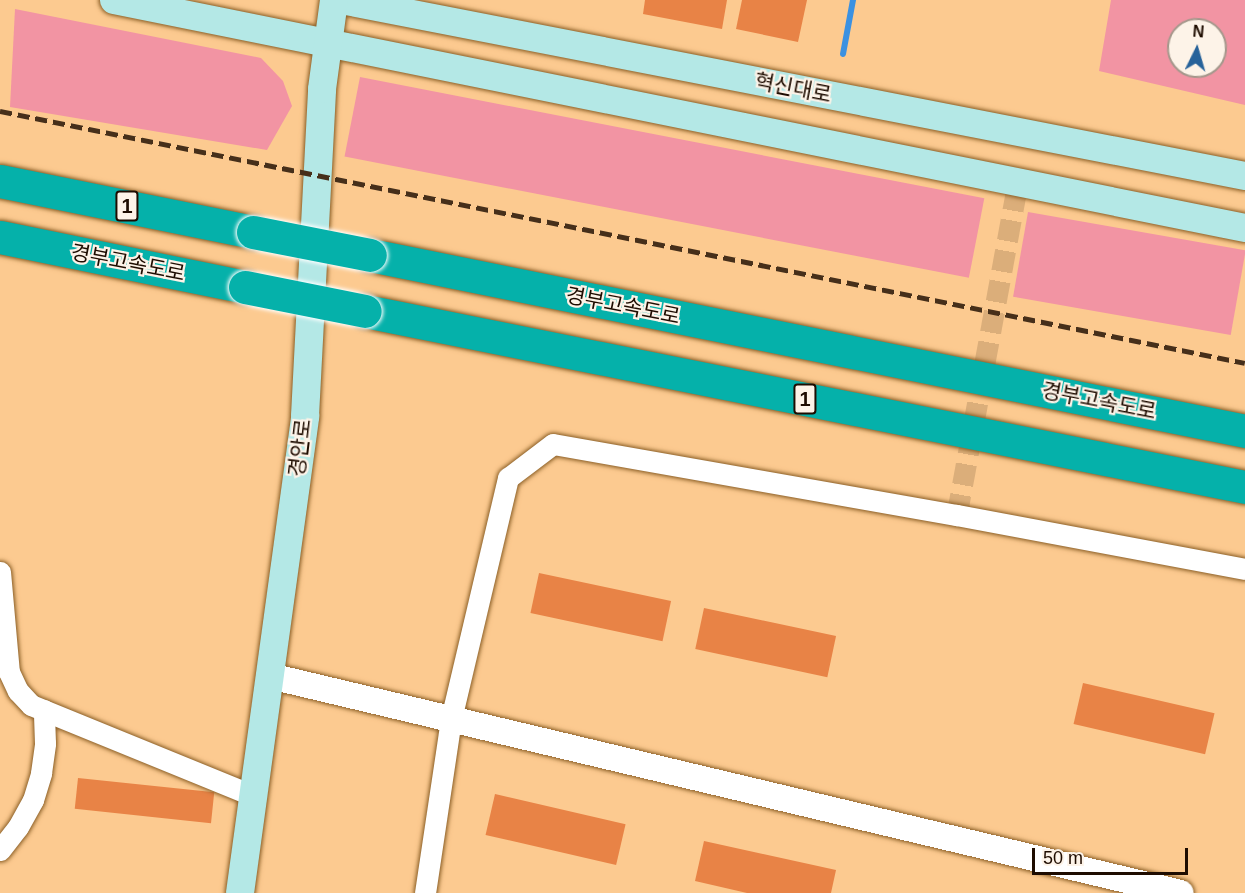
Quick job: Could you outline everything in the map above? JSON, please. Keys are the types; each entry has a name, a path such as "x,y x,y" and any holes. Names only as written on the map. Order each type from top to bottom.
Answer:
{"highway":[{"name":"경부고속도로","path":"0,181 1245,430"},
{"name":"경부고속도로","path":"0,237 1245,487"}],"main road":[{"path":"114,0 328,45 1245,228"},
{"name":"경안로","path":"240,893 305,416 322,89 334,0"},
{"name":"혁신대로","path":"341,0 1245,177"}],"street":[{"path":"425,893 451,719 508,478 553,444 957,515 1245,569"},
{"path":"0,572 9,672 18,691 31,705 254,796"},
{"path":"270,676 1181,893"},
{"path":"0,850 18,827 33,800 41,773 45,743 44,710"}],"shaded area":[{"path":"1111,0 1245,0 1245,105 1099,71"},
{"path":"15,9 261,58 283,81 292,106 267,150 10,107"},
{"path":"360,77 984,198 969,278 345,157"},
{"path":"1028,212 1245,250 1231,335 1013,297"}],"building":[{"path":"645,0 727,0 722,29 643,14"},
{"path":"742,0 807,0 798,42 736,29"},
{"path":"539,573 671,601 663,641 530,613"},
{"path":"704,608 836,636 827,677 695,649"},
{"path":"1083,683 1215,713 1205,754 1074,724"},
{"path":"78,778 214,792 211,823 75,809"},
{"path":"495,794 626,824 616,865 486,835"},
{"path":"704,841 836,870 831,893 747,893 695,881"}],"waterway":[{"path":"843,54 853,0"}],"tunnel":[{"path":"957,515 1018,183"}],"railway":[{"path":"0,111 1245,363"}]}
